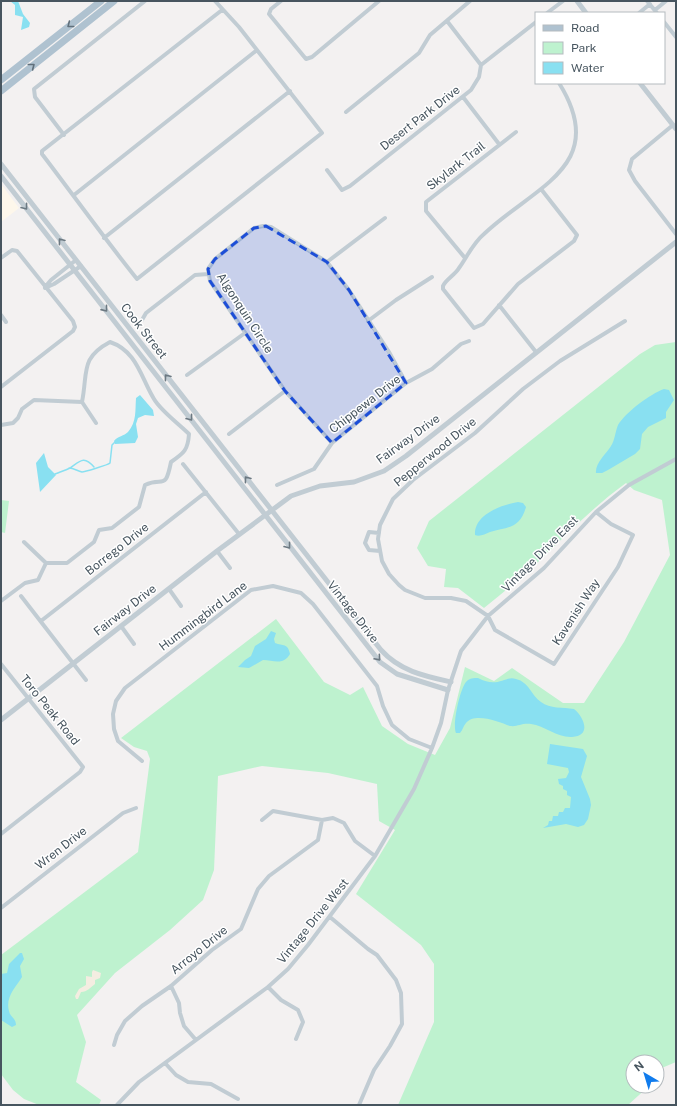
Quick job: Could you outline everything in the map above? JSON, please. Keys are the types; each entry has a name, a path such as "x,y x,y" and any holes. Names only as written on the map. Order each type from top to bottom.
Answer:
{"main road":[{"path":"1,80 101,1"},
{"path":"1,91 114,1"}],"street":[{"path":"64,134 35,97 34,89 145,1"},
{"path":"215,1 257,50 322,132 205,226 136,279 41,153 222,10"},
{"path":"281,1 271,9 269,14 304,57 310,58 379,1"},
{"path":"346,112 419,53 430,35 470,1"},
{"path":"548,12 563,1"},
{"path":"577,1 585,12"},
{"path":"640,12 648,3 656,12 666,1"},
{"path":"446,21 481,65 535,23"},
{"path":"665,23 676,37"},
{"path":"74,195 257,50"},
{"name":"Desert Park Drive","path":"327,170 342,190 350,186 471,90 479,77 481,65"},
{"path":"541,189 577,235 574,241 518,284 483,324 474,328 442,289 444,283 453,277 465,258 485,232 541,189 565,166 575,141 575,116 567,95 560,84"},
{"path":"641,84 674,127 632,159 629,170 635,181 676,234"},
{"path":"104,238 290,91"},
{"path":"463,97 499,144"},
{"name":"Skylark Trail","path":"465,258 426,211 426,202 516,132"},
{"name":"Cook Street","path":"1,164 271,510"},
{"name":"Cook Street","path":"1,176 265,514"},
{"path":"327,262 385,218"},
{"name":"Algonquin Circle","path":"332,442 285,391 210,282 208,274 209,266 214,259 254,228 263,226 270,227 327,262 349,290 389,352 406,383"},
{"name":"Fairway Drive","path":"1,720 239,534 291,496 320,486 354,482 384,471 406,456 676,242"},
{"path":"1,258 12,250 17,251 45,288 73,321 75,327 73,331 1,387"},
{"path":"45,288 51,280 76,260"},
{"path":"45,288 54,284 81,266"},
{"path":"142,320 146,313 195,276 208,274"},
{"path":"368,321 402,296 432,277"},
{"path":"499,305 536,352"},
{"path":"1,315 6,322"},
{"name":"Pepperwood Drive","path":"488,616 466,602 451,598 425,598 405,590 389,574 382,561 378,533 383,517 393,499 413,480 476,434 523,389 560,361 625,321"},
{"path":"187,375 245,333"},
{"name":"Chippewa Drive","path":"277,485 314,469 332,442 406,383 432,369 461,344 469,341"},
{"path":"24,542 46,563 67,563 94,542 99,530 112,528 139,507 144,485 163,483 168,478 171,462 182,455 189,446 189,434 154,400 142,372 121,346 110,342 90,356 87,364 82,402 96,423"},
{"path":"229,434 285,391"},
{"path":"1,425 13,423 18,418 22,409 34,400 82,402"},
{"name":"Vintage Drive East","path":"448,690 461,651 488,616 544,568 596,512 629,485 676,459"},
{"path":"184,464 239,534"},
{"name":"Borrego Drive","path":"41,621 206,492"},
{"name":"Vintage Drive","path":"271,510 391,661 418,675 451,682"},
{"name":"Kavenish Way","path":"488,616 495,630 554,664 618,566 633,534 611,524 596,512"},
{"name":"Vintage Drive","path":"265,514 380,662 397,674 448,690"},
{"path":"378,533 369,532 365,543 369,550 380,551"},
{"path":"217,551 230,568"},
{"path":"1,601 25,583 38,580 46,563"},
{"name":"Hummingbird Lane","path":"142,761 118,741 114,729 113,714 116,701 125,688 251,590 273,586 301,593 313,604 377,686 383,706 392,725 409,739 432,748"},
{"path":"169,589 181,606"},
{"path":"21,596 86,680"},
{"path":"121,626 134,644"},
{"name":"Toro Peak Road","path":"1,664 83,767 80,772 1,834"},
{"name":"Vintage Drive West","path":"117,1105 139,1082 268,987 288,969 330,917 375,856 414,789 441,723 448,690"},
{"name":"Wren Drive","path":"1,908 122,813 136,808"},
{"path":"262,820 273,811 322,820 333,818 344,823 355,841 375,856"},
{"name":"Arroyo Drive","path":"114,1046 116,1035 125,1021 142,1006 172,986 212,950 241,930 258,889 269,876 318,840 322,820"},
{"path":"330,917 377,955 396,980 401,993 402,1024 374,1070 359,1105"},
{"path":"172,986 179,1003 184,1026 196,1040"},
{"path":"268,987 281,1000 298,1010 302,1022 296,1039"},
{"path":"166,1063 176,1075 188,1082 211,1084 238,1099"}],"highlighted area":[{"path":"266,226 327,262 349,290 406,383 332,443 285,391 210,281 208,269 215,259 254,228"}],"shaded area":[{"path":"1,184 19,208 1,222"}],"green space":[{"path":"676,342 676,1062 665,1067 665,1054 625,1054 625,1094 640,1094 628,1105 398,1105 434,1022 434,964 421,945 356,894 395,830 379,821 377,784 328,773 262,766 218,776 214,870 203,900 170,930 115,973 77,1015 86,1042 76,1082 101,1100 99,1105 39,1105 24,1099 13,1090 1,1074 1,955 138,852 150,759 147,751 134,747 121,738 276,619 324,682 350,695 363,687 382,726 408,744 435,755 450,728 465,667 494,681 512,668 563,703 584,703 624,642 670,555 662,500 634,490 626,483 591,512 529,571 484,608 458,588 444,587 446,569 428,566 417,548 429,521 640,354 655,345"},
{"path":"1,500 9,501 5,533 1,532"}],"sand":[{"path":"93,970 101,973 100,978 95,980 95,984 89,989 81,992 78,999 76,999 75,996 79,989 86,985 86,976 92,977"}],"water":[{"path":"10,1 18,1 23,14 30,23 29,27 21,30 23,17 15,15 15,5"},
{"path":"664,389 669,390 674,400 666,412 666,418 648,427 642,434 640,449 635,454 602,473 596,473 597,466 612,444 618,425 622,420 639,404 658,391"},
{"path":"140,395 153,410 154,416 145,415 138,418 136,424 138,437 135,443 115,444 114,441 116,439 128,432 131,428 135,416 136,398"},
{"path":"44,453 48,467 56,475 40,492 36,463"},
{"path":"518,502 523,503 526,507 520,519 516,523 507,528 479,536 475,535 479,521 484,516 504,505"},
{"path":"271,631 276,633 274,639 275,643 288,648 290,654 287,658 278,662 263,660 249,668 238,667 251,656 255,646 266,639"},
{"path":"478,678 491,682 512,678 516,679 524,683 541,702 552,707 574,709 578,712 583,721 584,730 578,736 567,737 536,725 525,724 510,726 494,720 475,718 465,724 460,733 456,733 456,715 459,699 464,686 469,680"},
{"path":"550,744 583,749 587,756 581,777 591,805 588,819 584,825 578,827 566,824 543,828 548,825 549,821 552,821 553,816 558,816 559,812 563,812 565,808 570,808 571,797 567,795 567,791 563,789 563,786 559,784 558,779 566,778 569,772 568,768 547,764"},
{"path":"20,953 22,953 24,959 20,966 22,977 8,1001 10,1013 16,1023 16,1025 12,1027 1,1020 1,974 7,973 9,964"}],"waterway":[{"path":"69,468 82,472 110,463 112,445 115,442"},
{"path":"55,474 70,468 82,460 91,463 94,467"}]}
